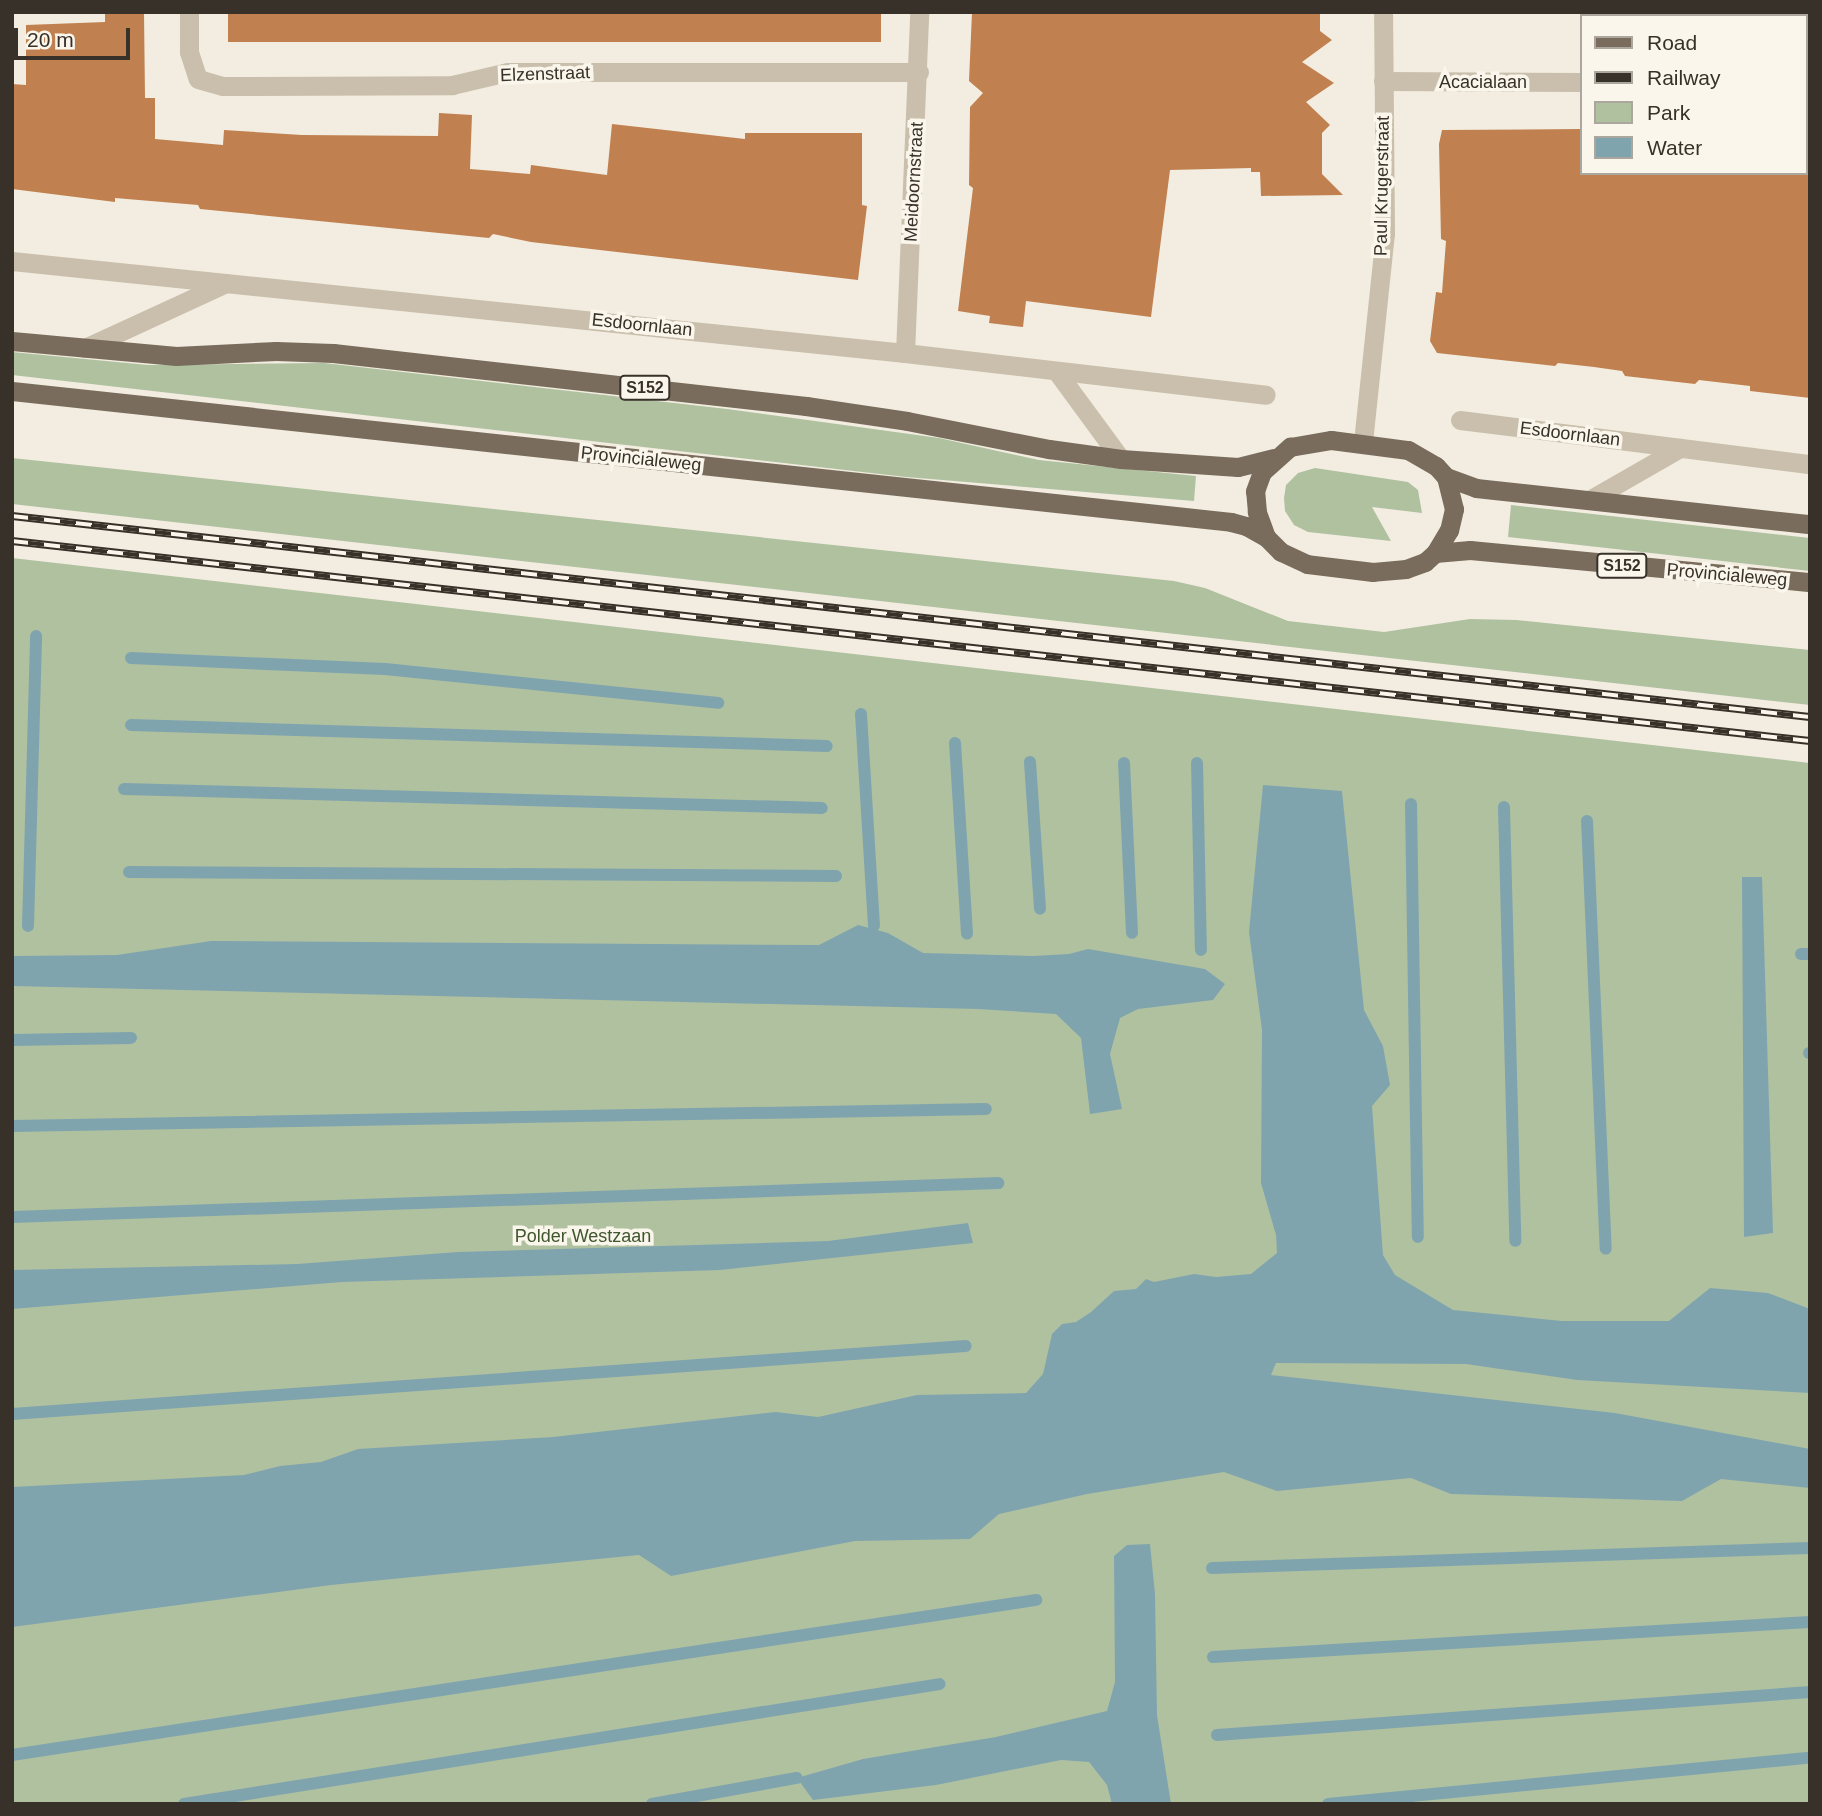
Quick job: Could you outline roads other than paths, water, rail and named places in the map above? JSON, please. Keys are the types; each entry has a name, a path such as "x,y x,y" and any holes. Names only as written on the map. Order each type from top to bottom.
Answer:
{"main road":[{"name":"S152","path":"12,341 176,356 276,351 332,353 806,406 1121,459 1238,467 1274,458 1290,447 1310,441 1363,442 1408,450 1436,466 1446,477 1476,488 1810,524"},
{"name":"Provincialeweg","path":"12,391 1231,522 1246,526 1266,537"},
{"path":"1266,537 1257,512 1255,491 1262,472 1274,458"},
{"path":"1435,553 1449,530 1454,509 1446,477"},
{"name":"S152","path":"1266,537 1281,552 1307,564 1373,572 1406,569 1425,562 1435,553"},
{"name":"Provincialeweg","path":"1435,553 1470,550 1810,582"}],"street":[{"name":"Elzenstraat","path":"189,12 189,52 198,79 222,86 452,85 508,72 919,72"},
{"name":"Meidoornstraat","path":"905,352 919,72 919,12"},
{"name":"Paul Krugerstraat","path":"1363,442 1385,234 1383,12"},
{"name":"Acacialaan","path":"1383,81 1580,82"},
{"name":"Esdoornlaan","path":"12,261 905,352 1266,395"},
{"path":"85,348 226,283"},
{"path":"1057,372 1121,459"},
{"name":"Esdoornlaan","path":"1460,420 1810,464"},
{"path":"1591,499 1680,448"}],"water":[{"path":"1263,785 1342,791 1364,1010 1383,1046 1390,1085 1372,1106 1383,1255 1395,1275 1453,1310 1562,1321 1669,1321 1710,1288 1768,1293 1810,1309 1810,1393 1577,1380 1466,1364 1276,1363 1271,1375 1615,1413 1810,1449 1810,1488 1721,1479 1682,1501 1451,1494 1411,1478 1277,1491 1224,1472 1087,1494 999,1514 970,1539 855,1541 671,1576 639,1555 331,1585 12,1627 12,1487 244,1475 280,1466 321,1462 358,1449 553,1437 776,1412 818,1417 917,1395 1026,1393 1043,1374 1052,1334 1062,1324 1076,1322 1091,1312 1114,1291 1136,1289 1146,1279 1154,1282 1194,1274 1216,1277 1251,1274 1277,1253 1276,1235 1261,1183 1262,1030 1249,932"},
{"path":"1742,877 1762,877 1773,1233 1744,1237"},
{"path":"858,925 888,933 923,953 1033,956 1069,954 1088,949 1205,969 1225,984 1213,1000 1138,1009 1120,1018 1110,1054 1122,1109 1090,1114 1081,1038 1056,1014 978,1009 12,986 12,956 117,955 211,941 819,945"},
{"path":"968,1223 973,1243 720,1270 342,1282 12,1309 12,1270 297,1264 458,1252 828,1241"},
{"path":"1150,1544 1155,1594 1157,1715 1171,1804 1112,1804 1107,1785 1089,1762 1061,1760 936,1785 813,1800 797,1778 863,1759 996,1737 1107,1711 1115,1682 1114,1556 1127,1545"}],"waterway":[{"path":"28,926 36,636"},
{"path":"131,658 385,669 718,703"},
{"path":"861,714 874,926"},
{"path":"131,725 827,746"},
{"path":"955,743 967,934"},
{"path":"1030,762 1040,909"},
{"path":"1124,763 1132,933"},
{"path":"1197,763 1201,950"},
{"path":"124,789 822,808"},
{"path":"1411,804 1418,1237"},
{"path":"1504,807 1515,1241"},
{"path":"1587,821 1606,1249"},
{"path":"129,872 836,876"},
{"path":"1801,954 1810,954"},
{"path":"12,1040 131,1038"},
{"path":"12,1126 986,1109"},
{"path":"12,1217 998,1183"},
{"path":"12,1414 966,1346"},
{"path":"1212,1568 1810,1548"},
{"path":"12,1755 1036,1600"},
{"path":"1213,1657 1810,1622"},
{"path":"184,1804 940,1684"},
{"path":"1217,1735 1810,1692"},
{"path":"1328,1804 1810,1758"},
{"path":"652,1804 797,1778"}],"railway":[{"path":"12,516 1810,717"},
{"path":"12,541 1810,741"}],"park label":[{"name":"Polder Westzaan","path":"583,1236"}]}
